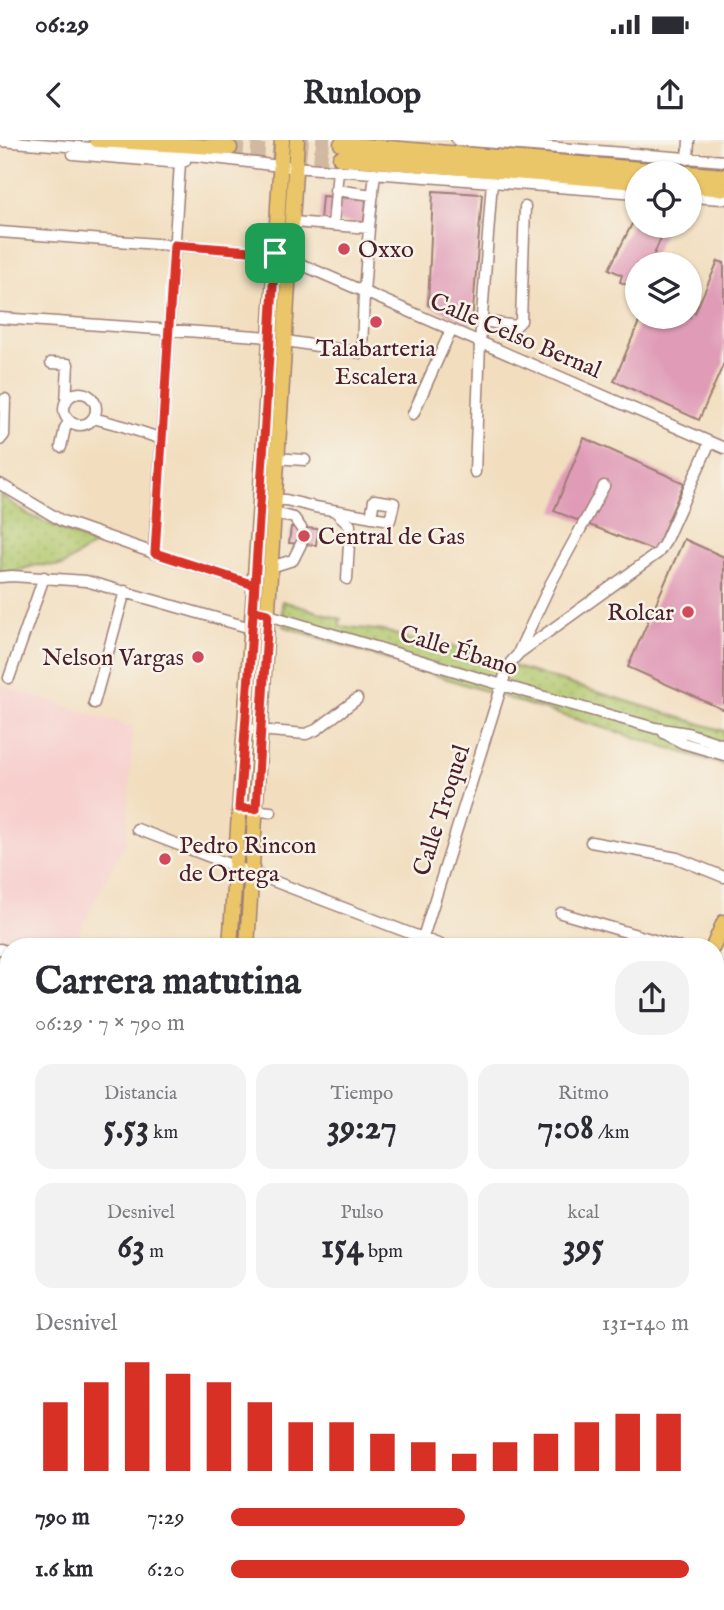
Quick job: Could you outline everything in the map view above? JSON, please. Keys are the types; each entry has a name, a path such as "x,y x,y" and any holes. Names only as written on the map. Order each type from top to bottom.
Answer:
{"main road":[{"path":"97,140 230,148"},
{"path":"247,938 275,506 270,458 270,337 282,140"},
{"path":"231,938 254,585 286,341 298,140"},
{"path":"340,157 724,176"},
{"path":"340,157 625,181"},
{"path":"702,188 724,189"}],"street":[{"path":"457,140 724,162"},
{"path":"688,159 689,140"},
{"path":"0,141 198,156 296,167 340,157 375,173 625,192"},
{"path":"0,148 180,163 198,156"},
{"path":"333,225 340,157"},
{"path":"155,553 157,438 169,330 180,163"},
{"path":"286,341 362,353 364,292 375,173"},
{"path":"475,472 480,343 492,181"},
{"path":"335,190 373,195"},
{"path":"702,198 724,200"},
{"path":"482,321 516,326 521,321 525,207"},
{"path":"293,222 369,228"},
{"path":"0,232 275,253"},
{"name":"Calle Celso Bernal","path":"291,260 724,449"},
{"path":"0,318 270,337"},
{"path":"413,414 451,330"},
{"path":"51,363 68,364 65,413 70,421 84,425 93,418 96,405 89,396 74,395 66,403"},
{"path":"0,439 4,435 5,399"},
{"path":"93,418 157,438"},
{"path":"61,447 65,428 70,421"},
{"path":"519,653 658,553 709,442"},
{"path":"270,458 305,460"},
{"path":"0,484 62,521 254,585"},
{"name":"Calle Troquel","path":"422,938 511,662 519,653 551,583 604,486"},
{"path":"301,528 294,518 275,506 286,500 371,517"},
{"path":"335,511 350,525 347,579"},
{"path":"271,567 293,560 301,544"},
{"path":"0,577 86,581 251,628"},
{"path":"9,678 44,577"},
{"path":"94,703 125,591"},
{"name":"Calle Ébano","path":"252,610 502,685 724,745"},
{"path":"245,729 306,734 316,730 357,699"},
{"name":"Calle Ébano","path":"655,728 683,743 724,755"},
{"path":"239,808 271,812"},
{"path":"136,829 411,938"},
{"path":"591,842 677,858 724,877"},
{"path":"561,912 648,938"}],"shaded area":[{"path":"0,685 133,727 127,839 76,938 0,938"}],"green space":[{"path":"0,495 29,515 95,544 62,566 36,565 17,571 0,571"},
{"path":"282,601 341,619 339,626 385,631 421,643 424,637 724,731 724,765 283,626"}],"building":[{"path":"433,191 482,194 472,324 428,305"},
{"name":"Oxxo","path":"322,196 366,199 364,224 320,220"},
{"path":"625,238 661,238 655,252 625,252 625,284 620,282 622,275 609,269"},
{"path":"718,261 724,263 724,363 699,420 614,381 636,329 702,329 702,297"},
{"path":"584,438 684,483 655,551 554,511"},
{"name":"Central de Gas","path":"291,527 318,529 316,545 289,543"},
{"name":"Rolcar","path":"684,539 724,557 724,710 628,667"}],"tunnel":[{"path":"295,140 341,144"},
{"path":"230,148 340,158"}],"place":[{"name":"Oxxo","path":"344,249"},
{"name":"Talabarteria Escalera","path":"376,322"},
{"name":"Central de Gas","path":"304,536"},
{"name":"Rolcar","path":"688,612"},
{"name":"Nelson Vargas","path":"198,657"},
{"name":"Pedro Rincon de Ortega","path":"165,859"}],"route":[{"path":"275,253 174,245 155,553 254,585 252,610 268,614 256,809 239,808 245,729 252,610 254,585 263,457 275,253"}]}
